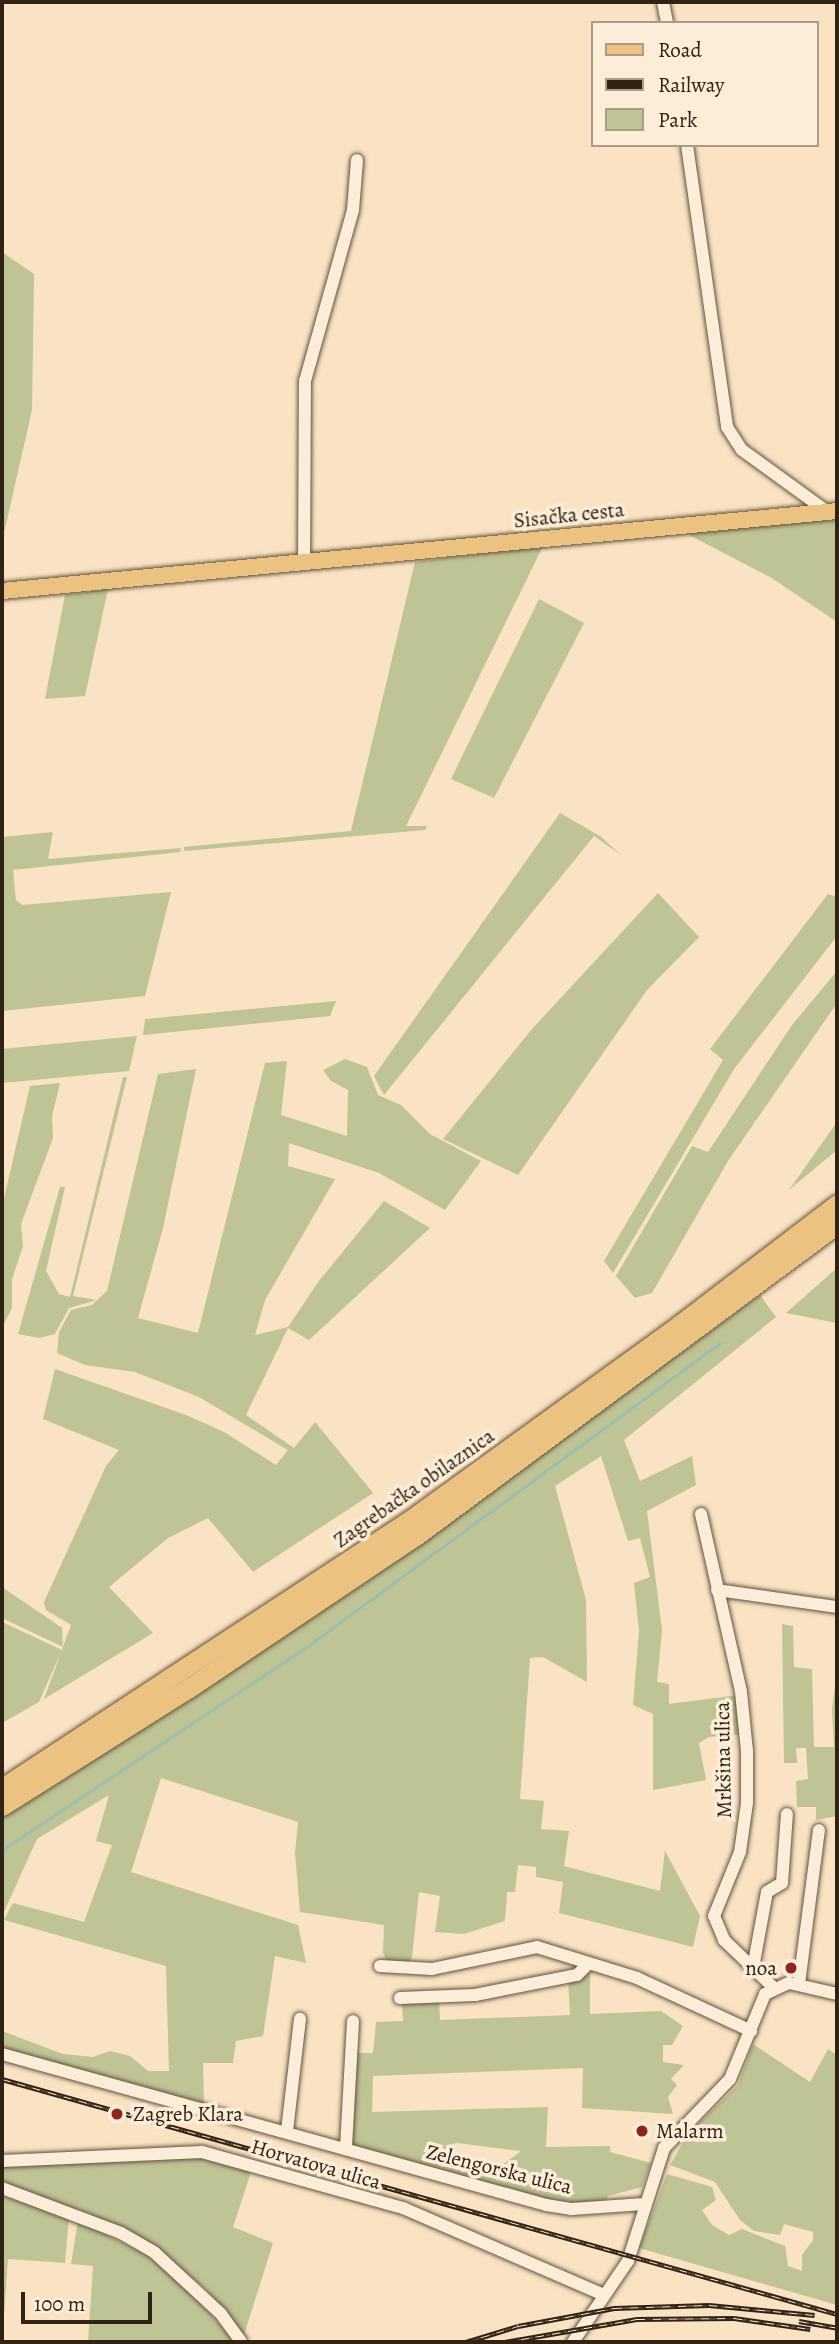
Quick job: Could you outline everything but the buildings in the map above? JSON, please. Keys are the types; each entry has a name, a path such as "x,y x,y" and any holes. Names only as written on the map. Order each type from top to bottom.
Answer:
{"highway":[{"name":"Zagrebačka obilaznica","path":"2,1788 407,1522 679,1325 837,1203"},
{"name":"Zagrebačka obilaznica","path":"2,1806 189,1688 395,1550 559,1434 837,1224"}],"main road":[{"name":"Sisačka cesta","path":"2,591 831,510"}],"street":[{"path":"663,2 667,21"},
{"path":"687,147 727,427 742,450 831,510"},
{"path":"304,562 305,381 353,210 357,160"},
{"name":"Mrkšina ulica","path":"701,1514 741,1692 747,1803 740,1852 714,1916 724,1940 773,1987"},
{"path":"717,1590 837,1607"},
{"path":"753,1968 767,1892 782,1883 787,1814"},
{"path":"799,1984 819,1830"},
{"path":"380,1966 432,1969 537,1947 636,1978 751,2031"},
{"path":"400,1998 468,1996 577,1975 588,1964"},
{"path":"573,2342 630,2256 667,2143 730,2080 760,2002 773,1987 799,1984 837,1994"},
{"path":"286,2131 300,2019"},
{"path":"346,2147 353,2021"},
{"name":"Zelengorska ulica","path":"2,2054 346,2147 546,2205 571,2209 645,2204"},
{"name":"Horvatova ulica","path":"2,2161 202,2152 403,2208 604,2295"},
{"path":"2,2188 121,2233 155,2253 213,2305 241,2342"}],"green space":[{"path":"2,252 34,274 32,410 2,542"},
{"path":"837,520 837,622 770,577 691,536 688,529"},
{"path":"543,546 406,826 427,826 425,830 184,851 184,847 351,831 415,562"},
{"path":"108,589 85,696 45,699 65,595"},
{"path":"539,599 584,623 494,798 451,779"},
{"path":"560,813 600,836 621,855 594,836 384,1095 374,1076"},
{"path":"53,832 48,859 181,848 180,852 13,870 16,900 22,905 171,892 145,996 2,1011 2,837"},
{"path":"658,893 699,937 647,990 518,1175 443,1139 532,1029"},
{"path":"828,894 837,897 837,936 734,1069 613,1273 604,1261 723,1060 710,1049"},
{"path":"837,971 837,1003 728,1161 652,1293 635,1298 616,1276 692,1146 708,1152 792,1025"},
{"path":"336,1001 330,1016 143,1035 145,1019"},
{"path":"137,1036 129,1071 2,1083 2,1049"},
{"path":"345,1059 367,1067 378,1095 401,1105 430,1134 481,1161 445,1210 379,1173 289,1143 288,1166 335,1179 265,1300 255,1335 288,1327 319,1281 384,1201 430,1228 309,1340 288,1328 246,1415 294,1448 315,1422 373,1493 253,1572 208,1518 168,1538 109,1587 153,1633 44,1699 71,1625 46,1610 44,1602 106,1466 119,1450 43,1419 55,1369 186,1415 224,1432 276,1465 288,1450 199,1397 135,1372 85,1365 57,1353 59,1332 71,1310 92,1305 107,1291 158,1074 196,1069 163,1228 138,1318 198,1333 265,1063 287,1061 281,1115 347,1136 348,1090 331,1081 323,1070"},
{"path":"123,1077 127,1077 73,1296 97,1300 69,1308 55,1334 39,1338 18,1334 60,1187 65,1187 46,1271 59,1294 70,1297"},
{"path":"60,1083 52,1116 53,1138 21,1224 23,1246 12,1279 12,1308 2,1328 2,1207 30,1086"},
{"path":"837,1122 837,1150 789,1190"},
{"path":"837,1268 837,1323 786,1313"},
{"path":"760,1295 776,1317 624,1440 640,1481 692,1456 696,1485 647,1511 662,1630 657,1682 669,1684 669,1704 739,1695 743,1734 709,1737 699,1743 706,1780 653,1790 653,1714 633,1705 639,1631 634,1583 650,1577 640,1538 628,1541 601,1456 555,1486 586,1600 587,1682 543,1657 530,1658 520,1799 544,1801 541,1829 569,1831 564,1866 660,1891 665,1851 700,1916 693,1947 559,1913 563,1882 536,1877 536,1867 518,1865 515,1892 507,1892 505,1921 464,1934 435,1932 440,1896 419,1892 412,1957 409,1962 387,1961 383,1953 384,1925 300,1912 295,1853 298,1822 161,1778 131,1872 298,1925 306,1963 275,1956 263,2036 236,2041 233,2063 203,2063 204,2102 218,2108 2,2050 2,2031 63,2054 93,2057 110,2051 130,2056 148,2071 169,2071 166,1966 4,1920 13,1903 84,1922 112,1845 96,1841 109,1795 37,1839 2,1916 2,1814 165,1715 386,1568"},
{"path":"2,1587 62,1628 63,1647 2,1618"},
{"path":"2,1622 62,1650 39,1702 2,1723"},
{"path":"782,1624 793,1626 794,1667 812,1669 814,1747 834,1747 832,1709 837,1670 837,1816 816,1820 816,1807 797,1807 796,1781 808,1779 806,1748 796,1748 797,1763 784,1763"},
{"path":"590,1970 590,2014 661,2011 683,2026 672,2045 663,2045 663,2062 684,2065 671,2079 677,2085 668,2097 673,2114 582,2108 583,2068 373,2076 372,2112 548,2107 546,2147 610,2146 610,2152 651,2163 642,2187 608,2196 606,2201 571,2207 351,2145 354,2053 373,2053 376,2022 403,2021 402,2002 439,2002 440,2020 570,2015 568,1979","holes":["457,2143 520,2151 499,2167 448,2161 447,2145"]},
{"path":"753,2044 810,2082 828,2049 837,2055 837,2305 639,2248 667,2174 712,2187 716,2200 702,2210 712,2225 729,2235 742,2229 785,2246 788,2266 802,2271 802,2255 813,2240 813,2232 784,2224 780,2235 754,2231 740,2220 715,2182 670,2165 688,2134 738,2085"},
{"path":"197,2154 252,2169 233,2227 273,2243 244,2335 206,2289 153,2246 91,2215 2,2182 2,2163"},
{"path":"2,2196 69,2218 65,2263 8,2259 2,2342"},
{"path":"78,2221 147,2255 193,2294 235,2342 88,2342 93,2266 71,2264"}],"waterway":[{"path":"2,1850 305,1648 720,1343"}],"railway":[{"path":"2,2079 837,2314"},
{"path":"466,2342 518,2326 614,2308 709,2305 815,2315"},
{"path":"505,2342 637,2319 734,2318 810,2329"},
{"path":"799,2321 837,2328"}],"place":[{"name":"noa","path":"791,1968"},
{"name":"Zagreb Klara","path":"117,2114"},
{"name":"Malarm","path":"642,2131"}]}
